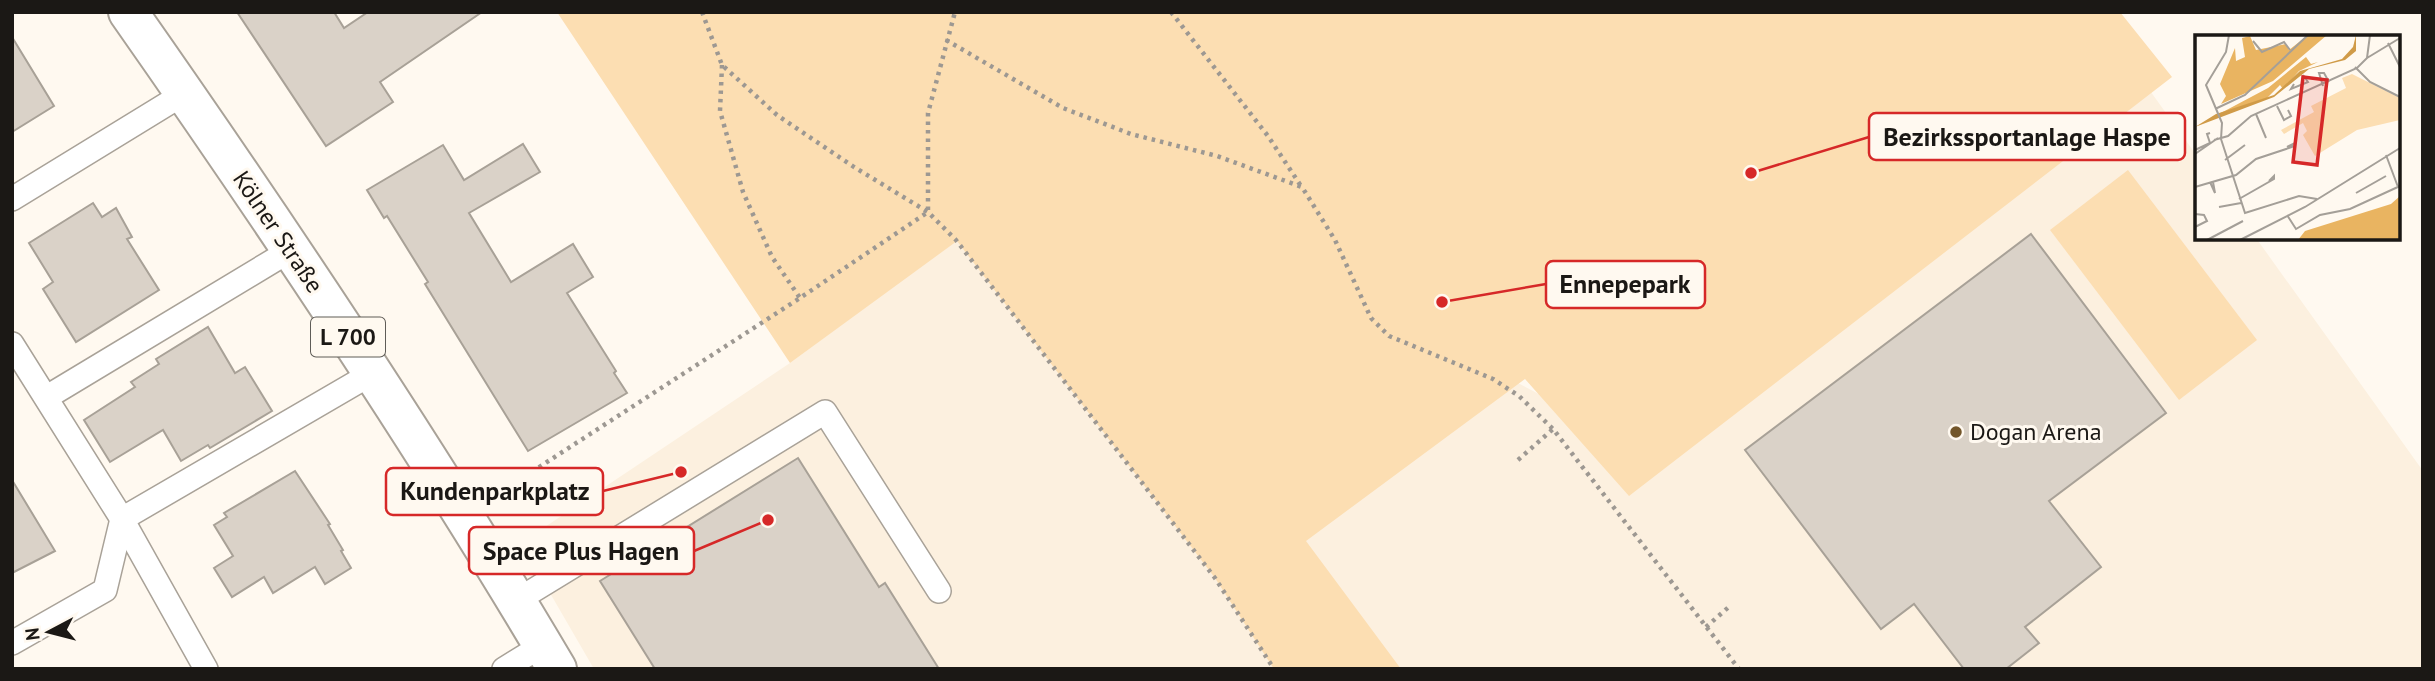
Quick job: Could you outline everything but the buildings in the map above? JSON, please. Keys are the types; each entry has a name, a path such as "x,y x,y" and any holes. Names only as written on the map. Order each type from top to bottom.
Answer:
{"main road":[{"name":"Kölner Straße","path":"128,12 291,250 464,516 550,657"}],"lane":[{"path":"12,199 185,93"},
{"path":"47,397 291,250"},
{"path":"12,344 122,519 206,669"},
{"path":"12,643 105,590 122,519 371,374"},
{"path":"516,601 825,412 939,591"},
{"path":"504,669 550,657"}],"path":[{"path":"702,12 722,65 720,111 743,192 772,257 800,298"},
{"path":"928,212 928,113 955,12"},
{"path":"1171,12 1268,136 1302,187 1335,240 1371,318 1389,336 1493,379 1519,396 1553,429 1739,669"},
{"path":"946,40 1063,108 1132,134 1217,156 1302,187"},
{"path":"722,65 777,115 854,167 928,212 956,240 1207,567 1274,669"},
{"path":"464,516 928,212"},
{"path":"1518,460 1553,429"},
{"path":"1706,627 1731,606"}],"shaded area":[{"path":"557,12 2120,12 2172,77 1629,496 1525,379 1306,541 1401,669 1274,669 1215,578 957,241 790,363"},
{"path":"2130,63 2195,153 2195,240 2257,240 2423,471 2423,669 594,669 521,543 790,363 997,210 1482,364 1662,459"},
{"path":"2128,170 2257,340 2179,400 2050,230"}],"place":[{"name":"Bezirkssportanlage Haspe","path":"1751,173"},
{"name":"Ennepepark","path":"1442,302"},
{"name":"Dogan Arena","path":"1956,432"},
{"name":"Kundenparkplatz","path":"681,472"},
{"name":"Space Plus Hagen","path":"768,520"}]}
